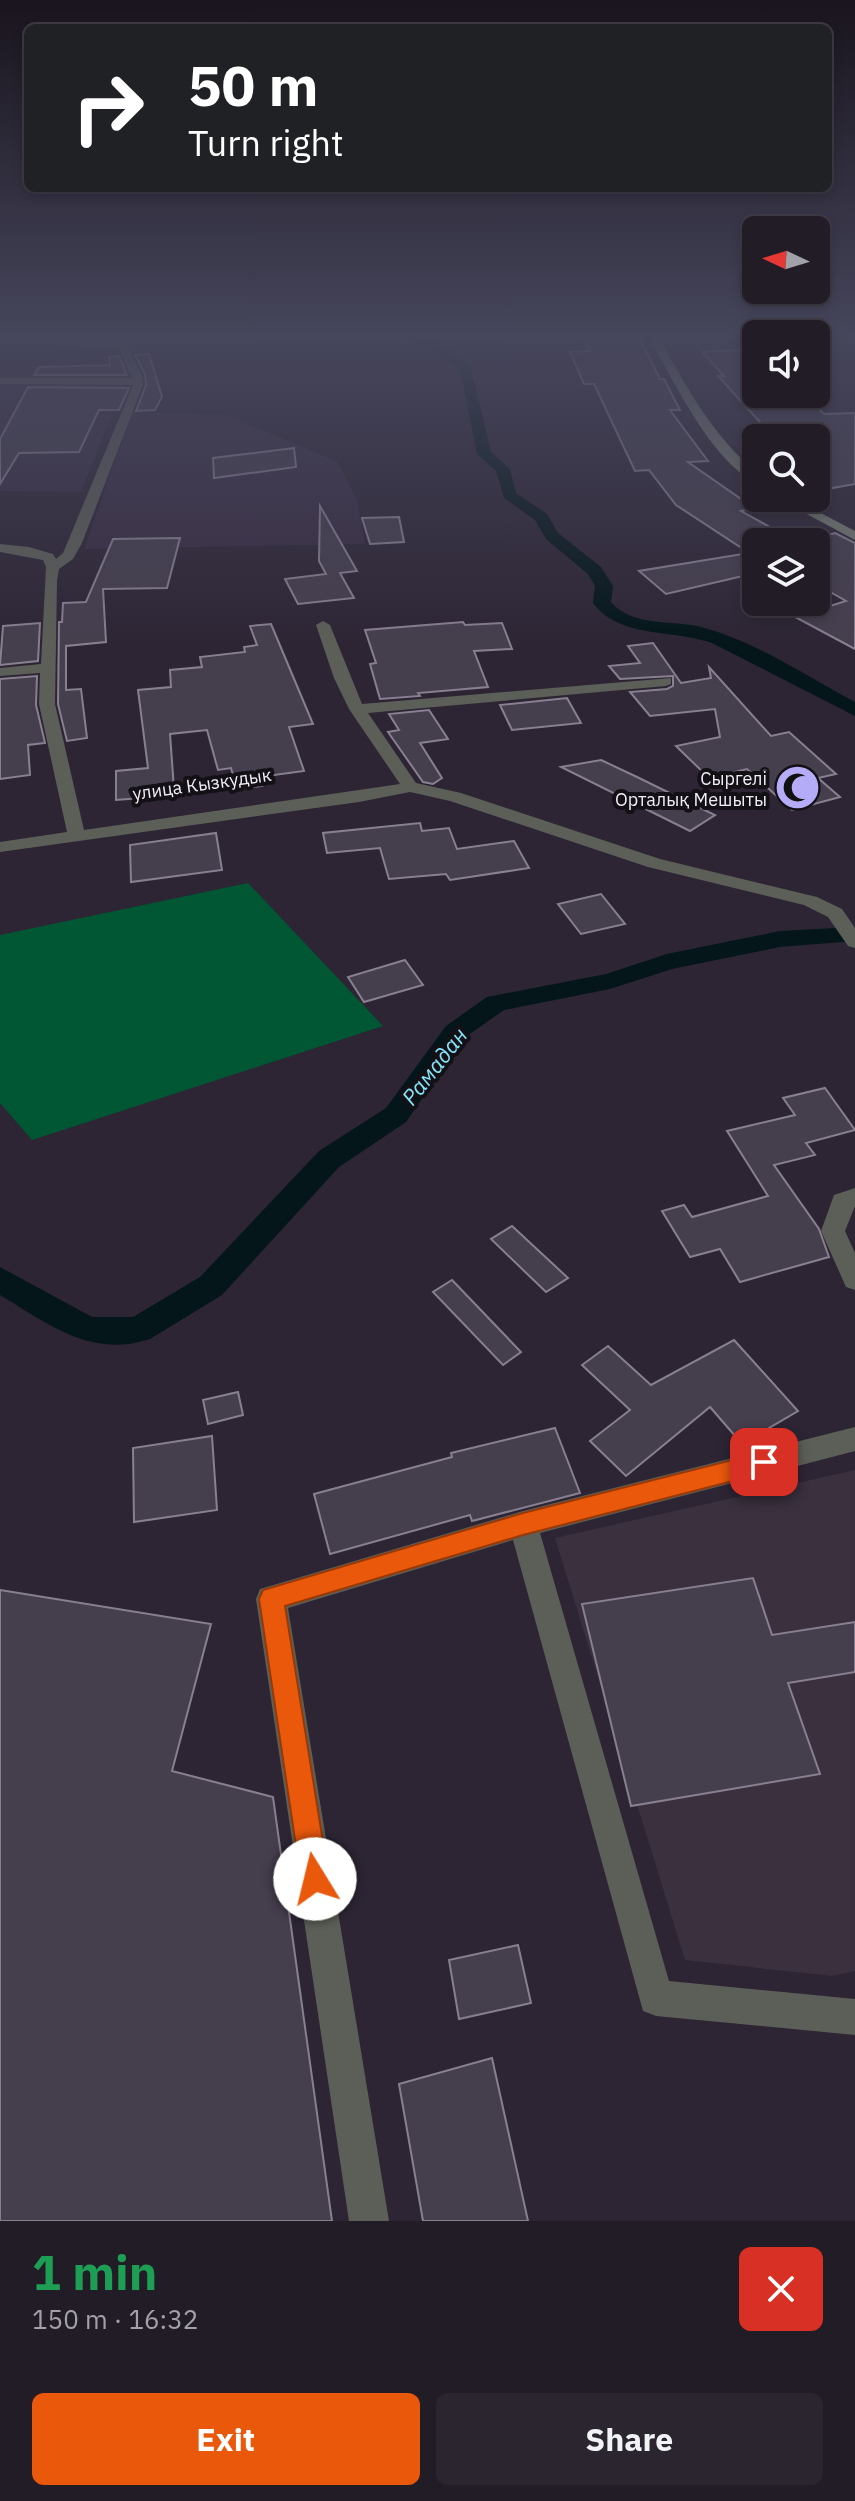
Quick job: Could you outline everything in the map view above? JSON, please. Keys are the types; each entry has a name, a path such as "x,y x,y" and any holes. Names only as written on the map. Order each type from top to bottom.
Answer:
{"main road":[{"path":"716,439 742,465"},
{"path":"810,512 855,536"}],"street":[{"path":"53,567 68,556 76,543 116,439"},
{"path":"0,548 48,557 53,567 47,704 74,830"},
{"path":"323,625 344,684 357,709 396,760 410,787"},
{"path":"0,672 48,668"},
{"path":"357,709 666,681"},
{"path":"0,832 74,830 359,797 410,787 455,797 654,863 810,901 835,913 855,942"},
{"path":"0,847 74,830"},
{"path":"855,1197 842,1201 833,1231 855,1280"},
{"path":"369,2221 271,1599 523,1524 855,1439"},
{"path":"523,1524 656,1998 855,2017"}],"shaded area":[{"path":"0,439 102,439 81,492 0,491"},
{"path":"123,439 283,439 338,462 357,500 365,544 84,549"},
{"path":"855,1470 855,1971 832,1976 685,1960 555,1538"}],"green space":[{"path":"248,883 383,1026 32,1140 0,1103 0,935"}],"building":[{"path":"0,439 85,439 79,452 19,453 0,484"},
{"path":"620,439 691,439 708,461 688,462 742,500 742,512 772,528 742,528 742,548 676,505 649,470 635,471"},
{"path":"830,439 855,439 855,484 830,488"},
{"path":"294,448 296,467 214,478 213,458"},
{"path":"320,506 357,571 340,573 354,598 298,604 285,579 326,574 319,561"},
{"path":"399,517 404,542 370,544 362,518"},
{"path":"835,533 855,543 855,649 795,617 830,616 830,606 846,601 830,592 830,534"},
{"path":"180,538 167,588 103,589 106,642 66,646 66,690 81,689 87,738 67,741 58,704 59,622 62,622 63,603 86,602 113,539"},
{"path":"742,554 742,576 666,594 639,571"},
{"path":"463,622 465,625 502,623 512,649 474,651 488,687 380,699 370,664 376,663 365,630"},
{"path":"40,623 38,661 0,665 3,626"},
{"path":"271,624 313,724 289,727 304,771 259,777 262,786 237,789 231,768 218,770 207,730 170,734 174,789 141,792 141,798 116,800 116,771 148,768 138,690 171,687 170,670 202,667 200,657 245,652 244,647 257,645 250,626"},
{"path":"653,643 681,683 711,678 709,667 771,736 789,732 836,774 818,778 840,797 792,810 747,769 709,778 676,746 720,737 715,709 650,716 630,692 667,689 673,686 673,676 620,679 609,666 640,663 628,646"},
{"path":"37,676 36,705 45,743 28,745 30,775 0,779 0,679"},
{"path":"567,698 581,723 512,730 500,705"},
{"path":"429,710 448,739 420,743 442,778 433,784 423,782 388,732 399,730 389,714"},
{"path":"601,760 715,815 690,831 561,767"},
{"path":"420,823 422,831 449,828 457,849 514,841 529,868 450,880 446,874 389,879 380,848 327,853 323,833"},
{"path":"216,833 222,870 131,882 130,845"},
{"path":"601,894 625,924 581,934 558,904"},
{"path":"405,960 423,985 364,1002 348,977"},
{"path":"825,1088 855,1130 806,1143 815,1155 774,1165 819,1229 829,1257 740,1282 720,1249 690,1257 662,1211 684,1205 692,1217 768,1196 727,1131 795,1115 783,1098"},
{"path":"512,1226 568,1278 546,1292 491,1239"},
{"path":"452,1280 521,1352 503,1365 433,1292"},
{"path":"734,1340 798,1411 742,1444 710,1407 626,1476 590,1441 630,1410 582,1365 608,1346 651,1385"},
{"path":"238,1392 243,1415 208,1424 203,1400"},
{"path":"555,1428 580,1493 472,1521 470,1515 330,1554 314,1494 452,1457 451,1453"},
{"path":"212,1436 217,1510 134,1522 133,1448"},
{"path":"753,1578 772,1635 855,1622 855,1672 788,1683 820,1774 631,1806 582,1604"},
{"path":"0,1590 211,1624 172,1771 273,1797 332,2221 0,2221"},
{"path":"518,1945 531,2003 459,2019 449,1960"},
{"path":"492,2058 528,2221 423,2221 399,2084"}],"waterway":[{"name":"Рамадан","path":"481,439 484,454 503,469 509,495 541,517 552,536 595,571 604,586 602,603 610,612 632,623 687,629 718,639 758,657 855,710"},
{"name":"Рамадан","path":"0,1280 87,1330 138,1330 211,1286 329,1159 396,1115 455,1032 496,1003 610,981 667,962 780,939 855,934"}],"place":[{"name":"Сыргелі Орталық Мешыты","path":"798,788"}],"route":[{"path":"315,1879 271,1599 523,1524 764,1462"}]}
